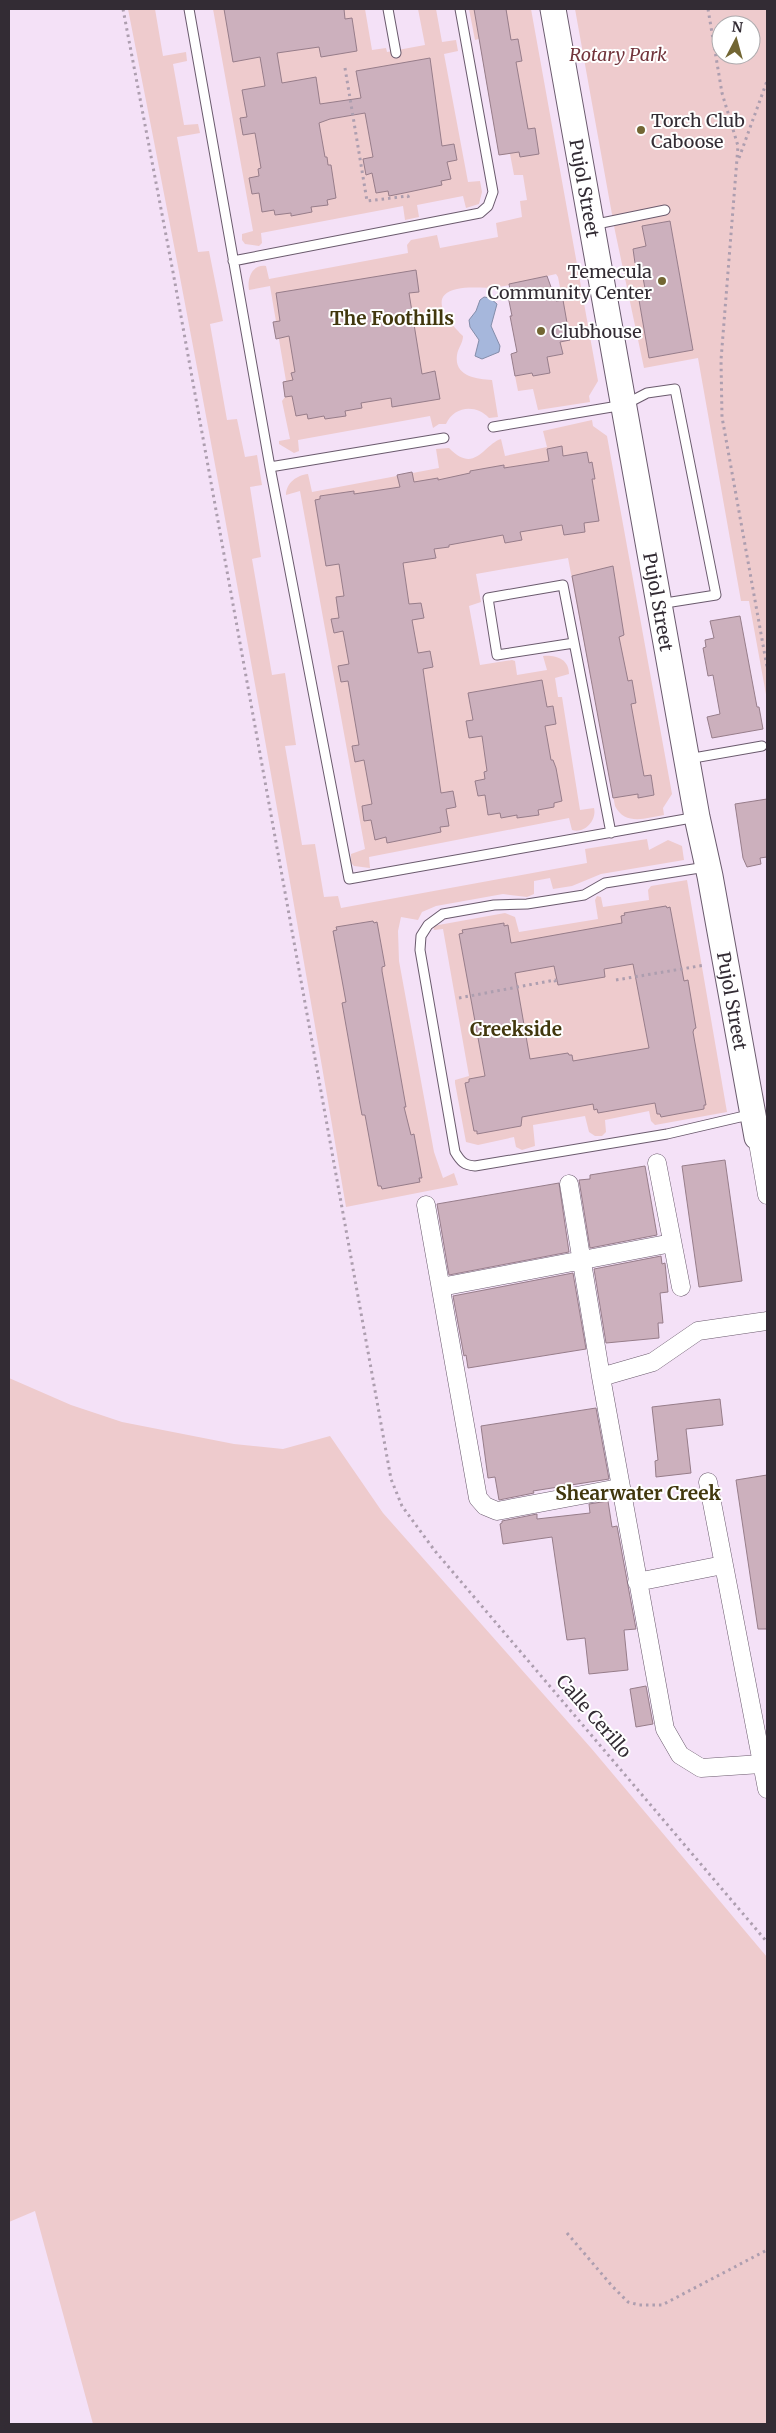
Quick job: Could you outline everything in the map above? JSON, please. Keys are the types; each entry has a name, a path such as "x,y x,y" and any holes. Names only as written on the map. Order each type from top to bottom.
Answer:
{"street":[{"name":"Pujol Street","path":"553,9 697,817 708,866 767,1195"},
{"path":"657,1163 681,1287"},
{"path":"569,1184 619,1488 665,1729 680,1755 702,1768 761,1764"},
{"path":"426,1205 478,1498 485,1506 497,1512 619,1488"},
{"path":"441,1287 672,1243"},
{"path":"601,1377 653,1362 698,1331 767,1321"},
{"path":"708,1482 767,1789"},
{"path":"637,1582 723,1565"}],"lane":[{"path":"189,9 270,467 349,879 697,817"},
{"path":"388,9 396,53"},
{"path":"234,260 472,215 480,213 488,206 493,192 460,9"},
{"path":"592,225 665,210"},
{"path":"493,427 624,405 647,393 675,389 716,595 659,604"},
{"path":"270,467 444,438"},
{"path":"574,643 497,655 488,598 563,585 611,833"},
{"path":"687,759 762,746"},
{"path":"708,866 605,883 584,895 527,904 494,905 443,914 428,925 422,936 420,950 455,1152 460,1162 475,1166 667,1134 755,1125"}],"path":[{"name":"Calle Cerillo","path":"123,9 175,282 391,1479 402,1506 464,1586 767,1942"},
{"path":"708,9 722,94 738,146 721,360 722,417 767,667"},
{"path":"345,68 367,201 408,196 410,201"},
{"path":"737,162 767,81"},
{"path":"616,980 705,965"},
{"path":"459,998 555,980 556,986"},
{"path":"567,2234 628,2302 639,2305 662,2305 767,2250"}],"green space":[{"path":"128,9 155,9 163,56 186,52 187,61 173,64 184,125 198,124 200,133 177,137 198,252 209,251 223,321 210,324 227,420 237,419 245,457 257,455 262,485 250,487 261,557 252,559 272,675 285,673 296,745 285,746 302,845 315,844 324,897 338,896 341,908 587,863 585,849 647,839 649,850 668,840 682,846 684,860 601,874 572,886 553,889 550,878 534,881 534,894 527,897 503,894 436,906 422,912 418,920 401,917 398,931 399,961 434,1152 443,1178 454,1173 458,1185 346,1207 241,607"},
{"path":"213,9 365,9 372,50 386,48 387,52 425,45 418,9 436,9 442,42 456,40 458,51 444,54 468,182 480,181 482,192 479,204 466,208 463,196 417,205 419,217 405,220 403,206 261,233 262,243 259,246 245,244 242,240 242,234 253,231"},
{"path":"469,9 531,9 598,381 589,396 590,402 538,410 533,389 518,391 515,376 532,373 533,376 550,373 547,357 563,354 560,342 570,340 556,274 499,287 462,288 448,293 443,298 442,304 447,318 463,336 457,355 457,362 459,368 467,375 479,379 492,380 498,417 489,418 478,410 460,410 454,413 446,424 439,424 433,428 430,416 298,440 299,451 294,453 279,444 279,441 290,439 282,401 285,397 283,382 286,381 270,286 249,290 250,277 254,270 257,267 266,266 269,279 408,253 407,245 411,240 437,235 440,248 498,237 496,223 522,217 520,201 527,200 523,175 514,175 510,154 499,155 479,39 475,40"},
{"name":"Rotary Park","path":"575,9 767,9 767,700 749,601 741,601 698,358 644,368 615,231","holes":["670,221 693,350 649,358 639,300 647,299 640,262 635,263 633,249 646,246 642,226"]},
{"path":"592,420 593,426 607,436 672,794 663,808 664,815 643,819 630,818 619,812 615,806 568,558 476,574 481,602 469,606 480,665 512,660 515,661 517,675 547,670 543,656 557,657 567,665 569,674 555,678 558,697 562,697 580,810 594,808 592,821 585,828 577,831 572,830 569,818 369,857 370,868 354,866 351,863 351,854 365,849 300,491 286,495 290,483 300,476 308,474 312,492 439,468 436,449 449,448 458,456 466,459 478,456 501,439 505,456 547,447 543,431"},
{"path":"687,880 727,1112 655,1125 651,1121 649,1111 605,1120 606,1132 602,1136 595,1136 589,1132 585,1116 533,1125 535,1146 522,1150 516,1147 514,1137 478,1145 466,1142 455,1080 469,1076 443,929 434,930 433,926 505,913 515,917 519,932 598,919 595,900 597,896 601,897 603,907 649,900 648,890 651,886"},
{"path":"9,1378 71,1405 122,1422 234,1444 283,1449 330,1436 383,1513 591,1748 767,1957 767,2424 93,2424 35,2211 9,2222"}],"water":[{"path":"484,297 490,298 497,304 491,326 500,346 499,352 482,359 475,356 479,340 470,327 469,320 476,311 480,300"}],"building":[{"path":"224,9 344,9 345,19 352,18 357,51 321,57 319,47 277,53 282,83 316,77 320,104 361,98 356,71 430,58 442,146 454,144 457,160 447,162 451,179 441,181 442,185 389,196 388,191 376,193 372,173 366,175 363,159 373,157 365,113 330,119 319,123 325,157 327,157 328,165 331,165 336,198 327,200 328,205 311,207 312,212 291,216 291,213 275,215 274,210 262,212 259,193 252,194 249,178 259,176 258,169 261,168 255,133 243,135 240,118 247,117 242,90 265,86 260,57 233,62"},
{"path":"474,9 506,9 511,40 518,39 522,61 516,62 528,129 535,128 539,154 520,157 519,152 499,155"},
{"name":"Temecula Community Center","path":"670,221 693,350 649,358 639,300 647,299 640,262 635,263 633,249 646,246 642,226"},
{"path":"416,270 419,292 409,293 422,374 435,371 440,399 392,407 391,398 361,403 362,408 345,411 346,416 325,419 324,416 308,419 307,414 296,416 292,396 285,397 283,382 293,380 291,373 295,372 289,336 276,339 273,322 280,321 276,293"},
{"name":"Clubhouse","path":"547,276 556,301 563,300 570,340 560,342 563,354 547,357 550,373 533,376 532,373 515,376 511,354 517,352 510,316 512,316 508,296 511,295 509,284"},
{"path":"562,446 563,456 587,452 589,463 592,462 595,479 592,479 599,521 584,523 585,532 564,535 562,525 520,532 522,540 505,543 503,535 449,545 449,547 434,549 436,558 403,563 409,604 421,603 424,618 412,620 418,653 430,651 433,667 423,669 441,793 453,791 456,807 446,809 449,826 440,827 441,832 387,843 386,837 375,840 371,820 364,821 362,806 372,804 364,760 355,762 352,746 359,745 348,681 341,682 338,666 349,664 343,631 334,633 331,619 339,618 336,597 344,596 339,564 326,566 315,500 320,499 320,496 354,491 354,494 400,487 397,475 412,472 414,482 438,478 438,480 470,473 470,471 504,465 504,468 549,461 547,449"},
{"path":"613,566 624,635 619,637 628,681 632,680 636,703 631,704 644,776 651,775 654,795 638,798 638,794 613,798 572,576"},
{"path":"740,616 763,729 712,738 707,717 720,714 713,675 708,676 703,648 706,647 705,640 714,638 710,621"},
{"path":"542,680 547,707 553,706 556,724 545,726 551,760 553,760 556,768 562,801 554,803 554,807 538,810 539,815 517,818 517,815 501,818 500,813 488,815 485,795 478,796 475,781 485,779 484,772 487,771 482,736 469,738 466,721 473,720 468,693"},
{"path":"767,799 767,857 760,858 761,864 747,867 743,858 735,804"},
{"path":"666,906 667,908 670,907 684,981 688,980 696,1028 693,1032 706,1105 704,1105 704,1109 661,1117 660,1114 657,1114 655,1103 598,1113 597,1109 594,1110 593,1104 522,1117 521,1126 477,1134 477,1131 474,1131 465,1083 469,1082 469,1079 485,1076 459,934 463,933 462,930 504,923 504,926 508,925 511,943 622,923 621,916 625,915 624,913","holes":["633,964 649,1048 573,1061 572,1055 568,1053 530,1059 515,973 554,966 558,985 605,977 604,969"]},
{"path":"373,921 374,923 377,922 385,966 382,967 382,971 406,1107 404,1107 411,1135 414,1134 422,1178 419,1178 420,1182 382,1189 381,1186 378,1186 365,1115 362,1115 342,1003 346,1002 333,931 337,930 336,927"},
{"path":"725,1160 742,1281 699,1287 682,1166"},
{"path":"645,1166 657,1235 590,1248 579,1180 590,1179 590,1175"},
{"path":"559,1183 569,1252 449,1275 437,1204"},
{"path":"661,1256 662,1264 665,1263 668,1292 660,1293 663,1323 658,1323 659,1338 606,1343 594,1269"},
{"path":"573,1273 586,1349 468,1368 453,1296"},
{"path":"720,1399 723,1425 686,1429 691,1473 656,1477 655,1461 658,1460 652,1407"},
{"path":"596,1408 609,1479 533,1491 534,1493 499,1500 495,1477 488,1478 481,1426"},
{"path":"767,1475 767,1629 758,1629 736,1480"},
{"path":"608,1501 612,1527 617,1526 636,1629 624,1630 628,1670 589,1674 585,1638 567,1640 552,1537 503,1544 500,1524 502,1521 537,1514 537,1519 590,1513 589,1504"},
{"path":"646,1686 653,1724 636,1727 630,1689"}],"place":[{"name":"Torch Club Caboose","path":"641,130"},
{"name":"Temecula Community Center","path":"662,281"},
{"name":"Clubhouse","path":"541,331"}],"district":[{"name":"The Foothills","path":"392,318"},
{"name":"Creekside","path":"516,1029"},
{"name":"Shearwater Creek","path":"638,1493"}]}
